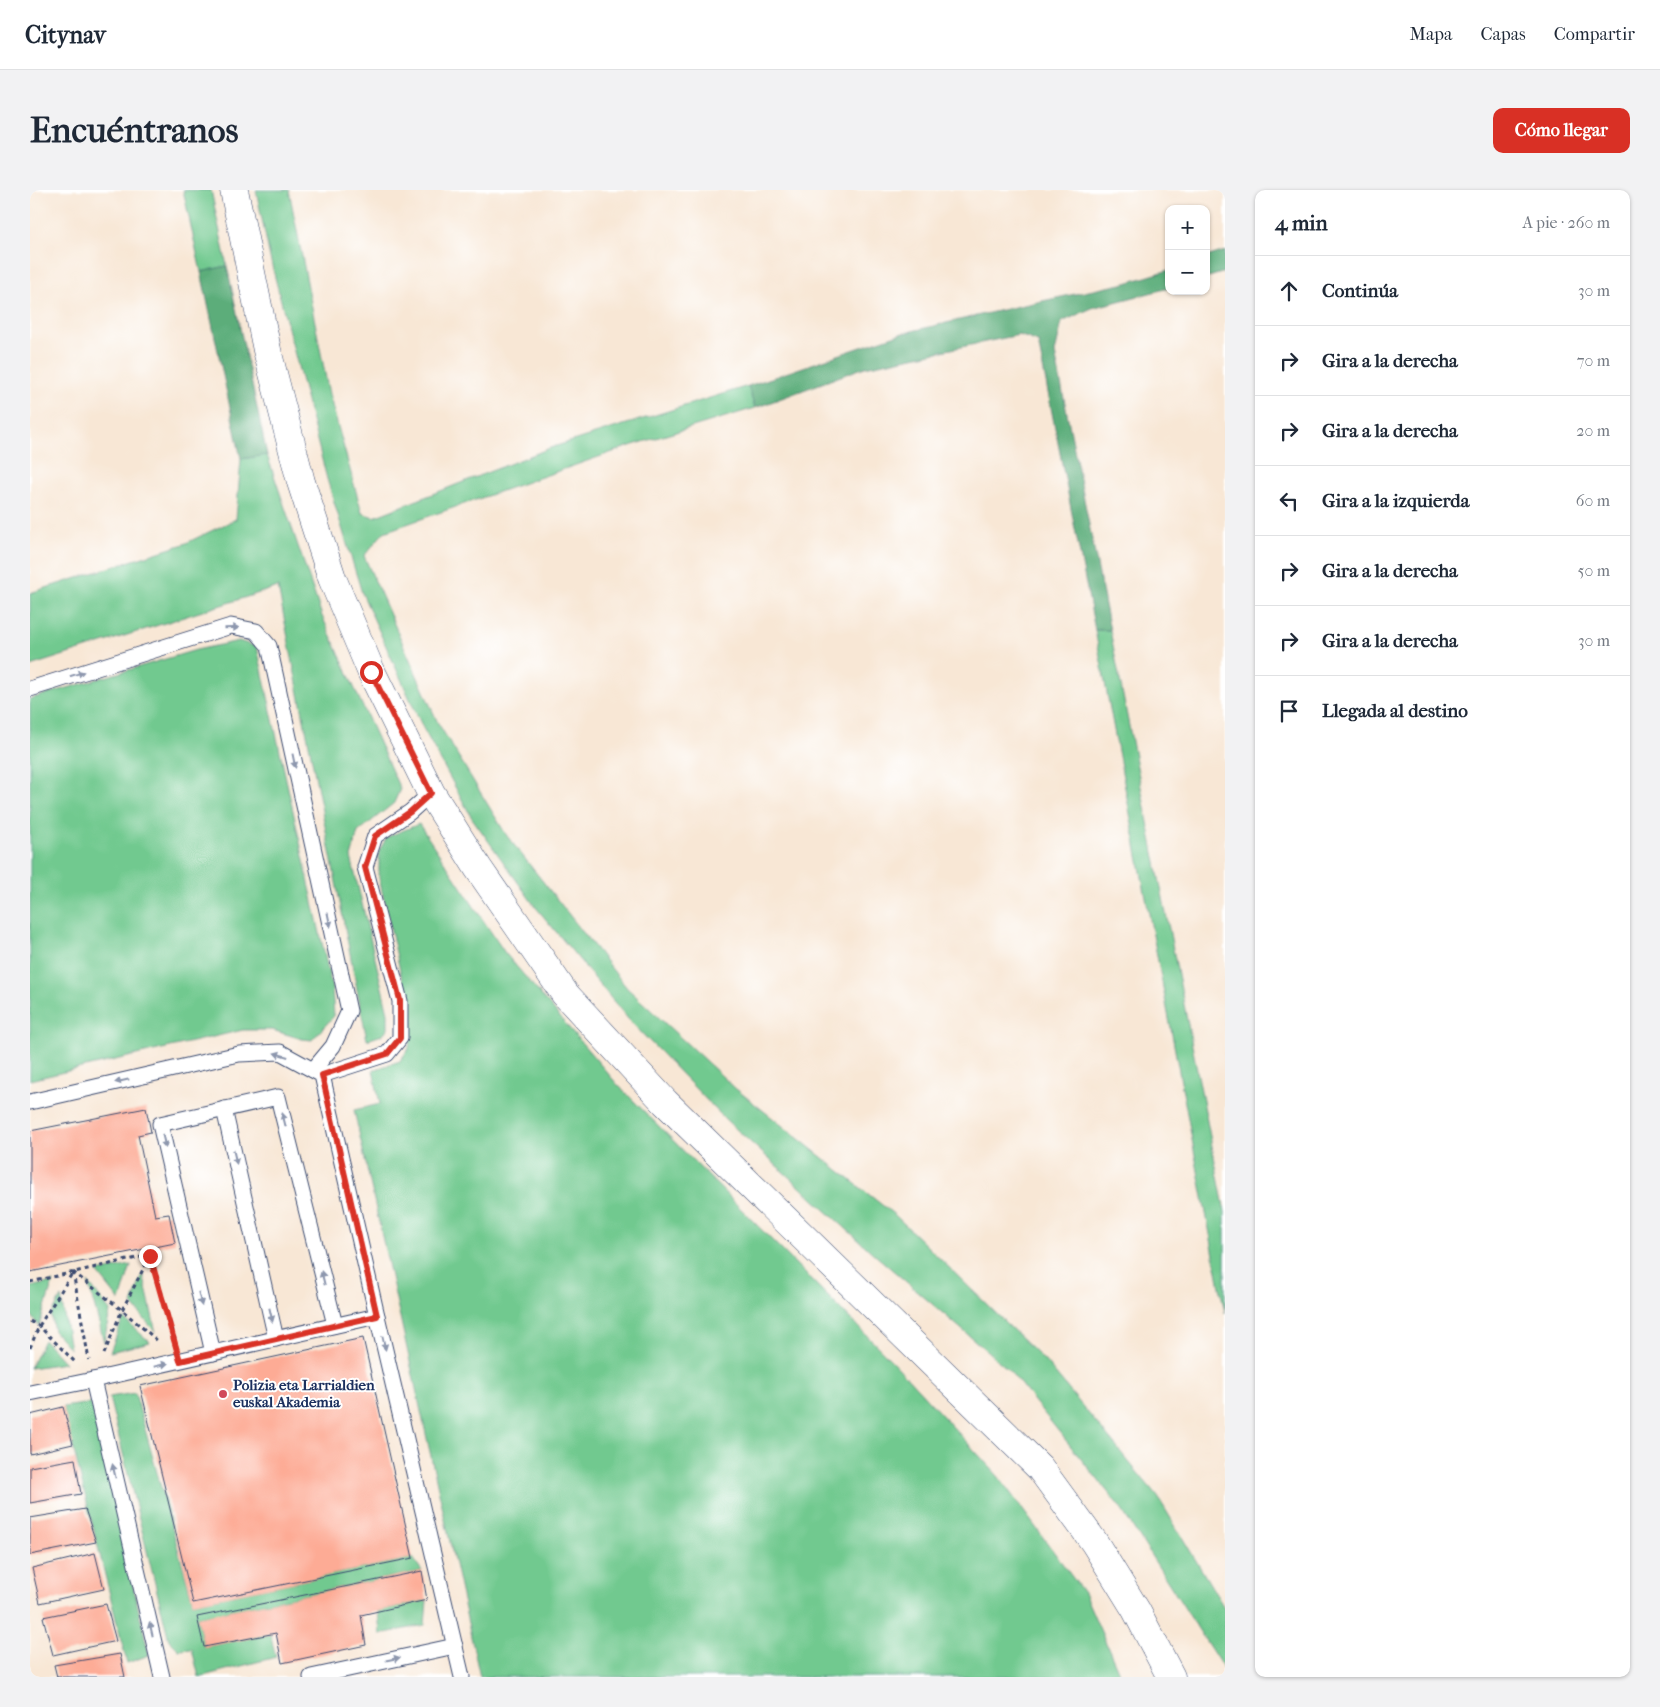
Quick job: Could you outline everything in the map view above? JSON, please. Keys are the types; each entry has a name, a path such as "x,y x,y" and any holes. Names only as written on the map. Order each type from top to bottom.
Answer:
{"main road":[{"path":"234,190 267,350 301,482 326,561 371,672 431,793 478,868 565,994 665,1102 1040,1468 1094,1542 1136,1610 1171,1677"},
{"path":"1136,1610 1150,1677"},
{"path":"1136,1610 1190,1677"}],"lane":[{"path":"30,689 231,626 256,631 269,646 349,1011 333,1046 317,1072 462,1677"},
{"path":"30,1102 239,1054 280,1052 317,1072 387,1054 400,1038 400,1000 365,867 375,836 410,812 431,793"},
{"path":"213,1353 160,1124 224,1109 278,1097 335,1325"},
{"path":"224,1109 276,1339"},
{"path":"30,1393 377,1316"},
{"path":"93,1380 162,1677"},
{"path":"311,1677 455,1646"}],"path":[{"path":"30,1282 150,1256"},
{"path":"93,1380 122,1310 150,1256"},
{"path":"150,1256 180,1361"},
{"path":"73,1272 122,1310 180,1361"},
{"path":"30,1348 39,1326 73,1272"},
{"path":"73,1272 93,1380"},
{"path":"30,1321 39,1326 93,1380"}],"green space":[{"path":"183,190 211,190 227,266 201,272"},
{"path":"256,190 289,190 329,394 362,513 374,517 550,448 748,386 755,408 633,445 384,532 364,556 438,723 507,836 627,988 736,1089 896,1216 1044,1360 1158,1497 1225,1609 1225,1671 1120,1507 1008,1369 875,1255 725,1119 629,1020 534,905 472,818 423,728 362,593 327,479 270,258"},
{"path":"1225,251 1225,272 1210,277 1210,256"},
{"path":"227,266 267,455 241,459 201,272"},
{"path":"1165,271 1165,289 1092,308 1062,322 1055,353 1110,630 1095,630 1038,342 1019,335 865,367 755,408 748,386 899,334 1126,283"},
{"path":"267,455 322,616 400,789 394,803 358,832 351,857 388,1013 388,1028 382,1035 367,1040 278,587 30,666 30,593 184,544 236,519 241,459"},
{"path":"1095,630 1110,630 1225,1212 1225,1313"},
{"path":"239,641 257,647 332,988 334,1016 312,1040 272,1030 243,1030 30,1080 30,699 196,650"},
{"path":"419,824 505,953 617,1084 892,1361 998,1476 1084,1593 1121,1677 480,1677 354,1110 380,1104 373,1070 400,1061 409,1048 412,1023 379,878 379,851 387,837"},
{"path":"131,1265 120,1301 97,1272"},
{"path":"143,1273 156,1333 132,1304"},
{"path":"53,1282 39,1326 30,1313 30,1287"},
{"path":"88,1282 110,1311 104,1342"},
{"path":"61,1297 70,1349 54,1331 51,1316"},
{"path":"123,1318 150,1342 110,1352"},
{"path":"44,1340 65,1363 30,1368"},
{"path":"135,1393 193,1603 413,1558 422,1571 197,1617 204,1647 270,1634 276,1657 199,1677 192,1649 179,1650 169,1640 109,1397"},
{"path":"91,1403 149,1655 127,1663 63,1407"},
{"path":"427,1600 425,1625 380,1634 378,1611"}],"building":[{"path":"146,1108 151,1132 138,1135 155,1216 169,1214 175,1243 30,1272 30,1131"},
{"path":"363,1338 413,1558 193,1603 140,1386"},
{"path":"63,1407 73,1444 30,1454 30,1415"},
{"path":"75,1459 81,1494 30,1503 30,1467"},
{"path":"85,1509 96,1542 30,1555 30,1518"},
{"path":"95,1553 104,1589 40,1603 32,1568"},
{"path":"422,1571 427,1600 361,1615 366,1645 282,1663 276,1633 204,1647 197,1617"},
{"path":"106,1604 116,1641 53,1655 43,1617"},
{"path":"120,1654 125,1677 57,1677 54,1665"}],"place":[{"name":"Polizia eta Larrialdien euskal Akademia","path":"223,1394"}],"route":[{"path":"150,1256 180,1361 377,1316 322,1075 387,1054 400,1038 400,1000 365,867 375,836 410,812 431,793 371,672"}]}
